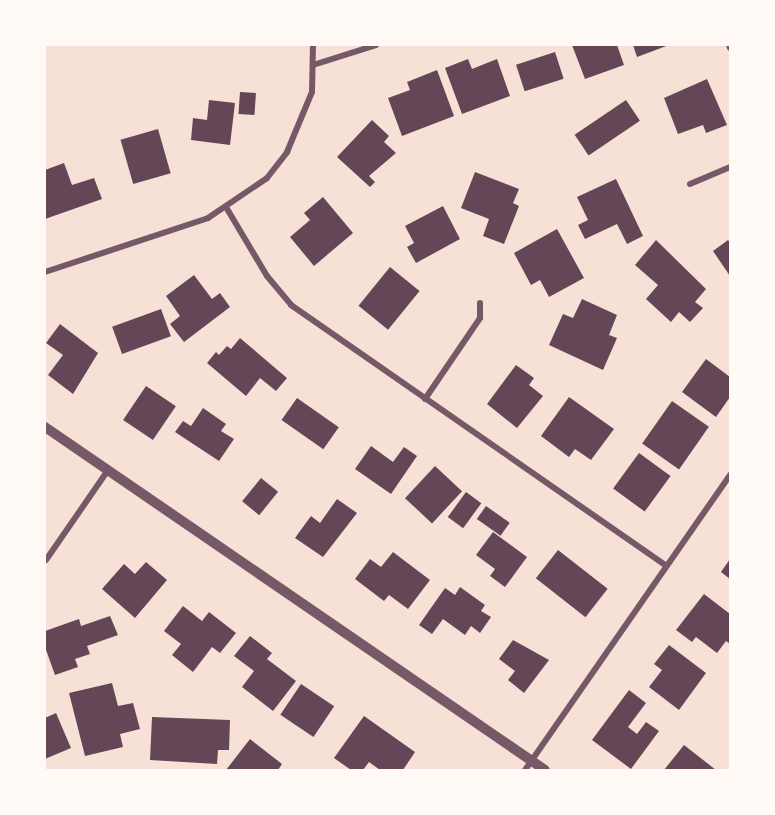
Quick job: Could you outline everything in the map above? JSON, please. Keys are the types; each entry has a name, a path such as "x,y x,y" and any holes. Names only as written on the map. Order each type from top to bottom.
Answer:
{"street":[{"path":"45,272 207,218 267,178 287,152 312,92 313,45"},
{"path":"313,65 376,45"},
{"path":"690,184 730,167"},
{"path":"226,207 267,276 291,305 666,566"},
{"path":"425,399 480,318 480,303"},
{"path":"45,428 109,469 528,765 545,770"},
{"path":"46,560 109,469"},
{"path":"528,765 730,475"}],"building":[{"path":"572,45 617,45 624,65 585,79"},
{"path":"633,45 669,45 637,57"},
{"path":"555,52 564,79 525,91 516,65"},
{"path":"468,59 472,69 497,59 510,96 462,114 445,68"},
{"path":"437,70 454,116 402,136 388,98 410,90 407,82"},
{"path":"707,79 727,125 706,133 703,125 678,134 664,98"},
{"path":"240,92 256,93 254,115 238,114"},
{"path":"209,100 235,103 230,145 191,140 193,118 207,120"},
{"path":"626,100 640,121 589,155 575,135"},
{"path":"372,120 389,136 384,142 396,153 369,176 375,182 370,187 337,157"},
{"path":"158,129 171,173 133,184 121,140"},
{"path":"64,163 72,185 94,178 102,199 45,219 45,170"},
{"path":"475,172 519,189 513,203 519,206 504,244 483,236 489,219 461,208"},
{"path":"616,179 643,236 627,244 617,224 585,239 578,225 588,220 577,197"},
{"path":"323,197 353,233 314,266 290,237 310,220 304,213"},
{"path":"443,206 460,239 416,263 407,247 414,243 405,226"},
{"path":"557,229 584,278 549,297 540,280 531,285 514,253"},
{"path":"656,240 706,289 695,302 703,308 690,322 679,312 671,322 646,299 658,285 635,265"},
{"path":"728,240 730,243 730,276 713,251"},
{"path":"390,267 420,291 388,330 359,306"},
{"path":"194,275 212,299 220,293 230,307 184,342 170,324 180,316 166,296"},
{"path":"582,299 617,315 609,335 617,338 603,370 549,345 563,314 573,318"},
{"path":"161,309 171,336 122,354 112,327"},
{"path":"60,324 98,353 73,394 48,375 63,355 46,343"},
{"path":"240,338 287,378 276,391 260,378 246,396 207,363 216,352 219,355 227,346 231,349"},
{"path":"706,359 730,377 730,397 716,417 682,392"},
{"path":"516,365 534,378 529,385 543,396 517,428 487,404"},
{"path":"146,386 176,406 153,440 123,420"},
{"path":"569,397 614,429 591,460 575,449 569,457 541,436"},
{"path":"297,398 339,427 323,449 282,420"},
{"path":"672,401 709,427 679,469 642,444"},
{"path":"203,408 226,424 221,431 234,439 219,461 175,432 183,421 191,426"},
{"path":"371,446 393,462 404,447 417,456 391,494 355,469"},
{"path":"639,453 671,476 645,512 613,489"},
{"path":"435,466 462,491 432,523 405,498"},
{"path":"261,478 278,492 259,515 242,501"},
{"path":"466,492 481,503 463,528 448,517"},
{"path":"337,499 357,513 323,557 295,538 311,516 320,523"},
{"path":"486,506 510,523 501,536 477,519"},
{"path":"493,532 527,557 505,587 490,576 495,569 476,555"},
{"path":"558,550 608,589 585,617 536,578"},
{"path":"393,552 430,580 408,609 389,595 384,601 355,579 370,559 381,567"},
{"path":"730,559 730,579 721,572"},
{"path":"146,562 167,580 135,618 102,589 124,564 135,574"},
{"path":"460,587 485,605 481,611 491,617 480,633 471,626 465,635 443,619 432,634 419,625 445,588 455,595"},
{"path":"704,594 730,614 730,644 726,641 717,653 696,637 692,642 676,630"},
{"path":"183,606 202,621 209,612 236,633 220,653 212,647 193,672 172,655 181,644 164,631"},
{"path":"110,616 118,635 87,646 90,654 75,659 78,667 55,675 45,647 45,631 79,619 81,626"},
{"path":"250,636 272,653 267,659 296,681 273,711 242,687 254,671 234,656"},
{"path":"513,640 549,660 524,693 508,680 515,671 499,659"},
{"path":"669,645 706,673 679,710 649,687 662,670 654,664"},
{"path":"112,683 118,706 133,703 140,729 120,734 123,747 85,756 69,693"},
{"path":"301,684 334,706 313,737 280,715"},
{"path":"629,690 646,703 628,727 637,734 646,722 659,731 631,769 592,740"},
{"path":"56,713 71,748 45,759 45,718"},
{"path":"364,716 415,752 403,770 380,770 369,762 363,770 351,770 334,758"},
{"path":"152,717 230,720 229,750 218,750 217,764 150,760"},
{"path":"250,739 282,764 278,770 226,770"},
{"path":"684,745 716,770 664,770"}]}
